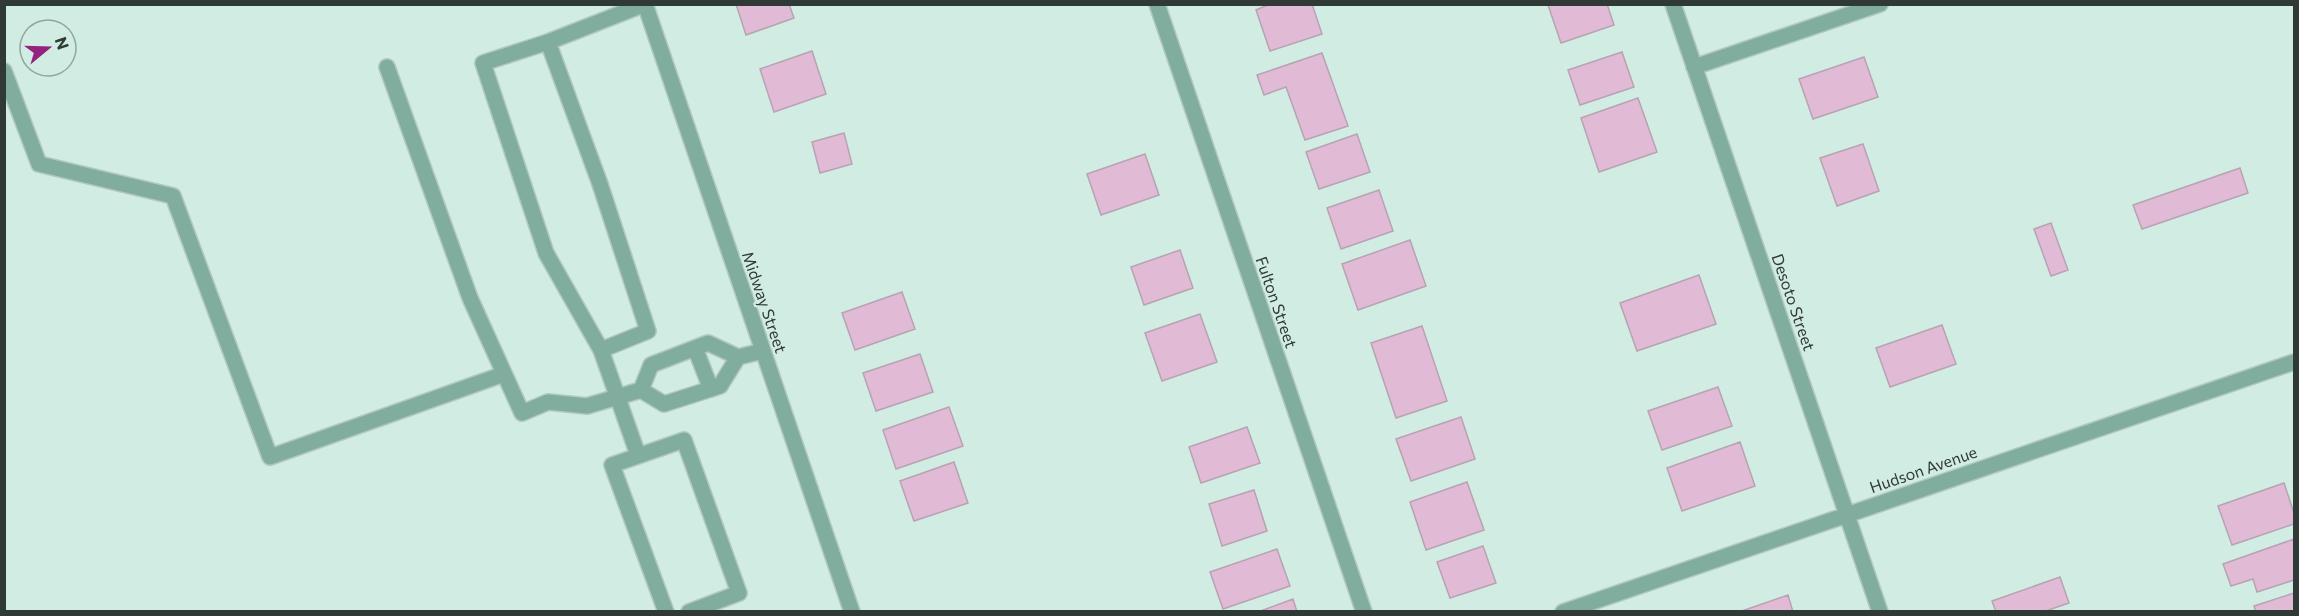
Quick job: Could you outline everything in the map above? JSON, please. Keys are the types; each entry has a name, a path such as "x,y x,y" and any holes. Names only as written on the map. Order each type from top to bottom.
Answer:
{"street":[{"path":"638,455 616,398 601,350 546,253 483,63 548,42 645,4"},
{"name":"Midway Street","path":"645,4 852,612"},
{"name":"Fulton Street","path":"1157,4 1364,612"},
{"name":"Desoto Street","path":"1673,4 1880,612"},
{"path":"1694,67 1880,4"},
{"path":"548,42 600,184 648,331 601,350"},
{"path":"387,67 470,298 522,413 548,402 587,406 640,390 651,364 708,343 738,357 763,351"},
{"path":"4,71 39,164 173,196 270,457 504,374"},
{"path":"695,348 711,389"},
{"path":"640,390 664,404 720,386 738,357"},
{"name":"Hudson Avenue","path":"1563,612 1847,513 2295,362"},
{"path":"666,612 612,465 684,440 739,593 688,612"}],"building":[{"path":"736,4 789,4 794,18 746,35"},
{"path":"1270,4 1312,4 1322,34 1270,51 1256,10"},
{"path":"1607,4 1614,25 1561,43 1548,5"},
{"path":"812,51 826,94 774,112 760,69"},
{"path":"1622,52 1634,87 1580,105 1568,70"},
{"path":"1322,53 1348,126 1305,140 1286,87 1264,95 1257,75"},
{"path":"1864,57 1878,97 1813,119 1799,79"},
{"path":"1638,98 1657,152 1599,172 1581,118"},
{"path":"844,133 852,164 820,173 812,142"},
{"path":"1357,134 1370,172 1319,189 1306,152"},
{"path":"1863,144 1879,191 1837,206 1820,158"},
{"path":"1145,154 1159,195 1101,215 1087,174"},
{"path":"2240,168 2248,193 2142,229 2133,205"},
{"path":"1379,190 1393,231 1341,249 1327,208"},
{"path":"2051,223 2068,270 2051,276 2034,229"},
{"path":"1410,240 1426,286 1358,310 1342,264"},
{"path":"1180,250 1193,288 1144,305 1131,267"},
{"path":"1699,275 1716,324 1637,351 1620,303"},
{"path":"902,292 915,329 855,350 842,313"},
{"path":"1200,314 1217,362 1162,381 1145,333"},
{"path":"1942,325 1956,364 1890,387 1876,348"},
{"path":"1422,326 1447,401 1396,418 1371,343"},
{"path":"920,354 933,392 876,411 863,373"},
{"path":"1718,387 1732,426 1662,450 1648,411"},
{"path":"949,407 963,446 896,469 883,430"},
{"path":"1461,417 1475,459 1411,481 1396,439"},
{"path":"1247,427 1260,463 1201,483 1189,447"},
{"path":"1740,442 1755,486 1682,511 1667,468"},
{"path":"954,462 968,503 914,521 900,481"},
{"path":"1467,482 1484,530 1426,550 1410,502"},
{"path":"2284,483 2294,513 2294,524 2232,545 2218,506"},
{"path":"1254,490 1267,531 1222,546 1209,504"},
{"path":"2294,539 2294,580 2257,592 2253,579 2231,586 2223,564"},
{"path":"1483,546 1496,583 1450,598 1437,562"},
{"path":"1277,549 1290,586 1223,609 1210,572"},
{"path":"2060,577 2069,603 2043,612 1996,612 1992,601"},
{"path":"2294,593 2294,612 2256,612 2254,606"},
{"path":"1788,595 1793,612 1739,612"},
{"path":"1293,599 1297,612 1258,612"}]}
